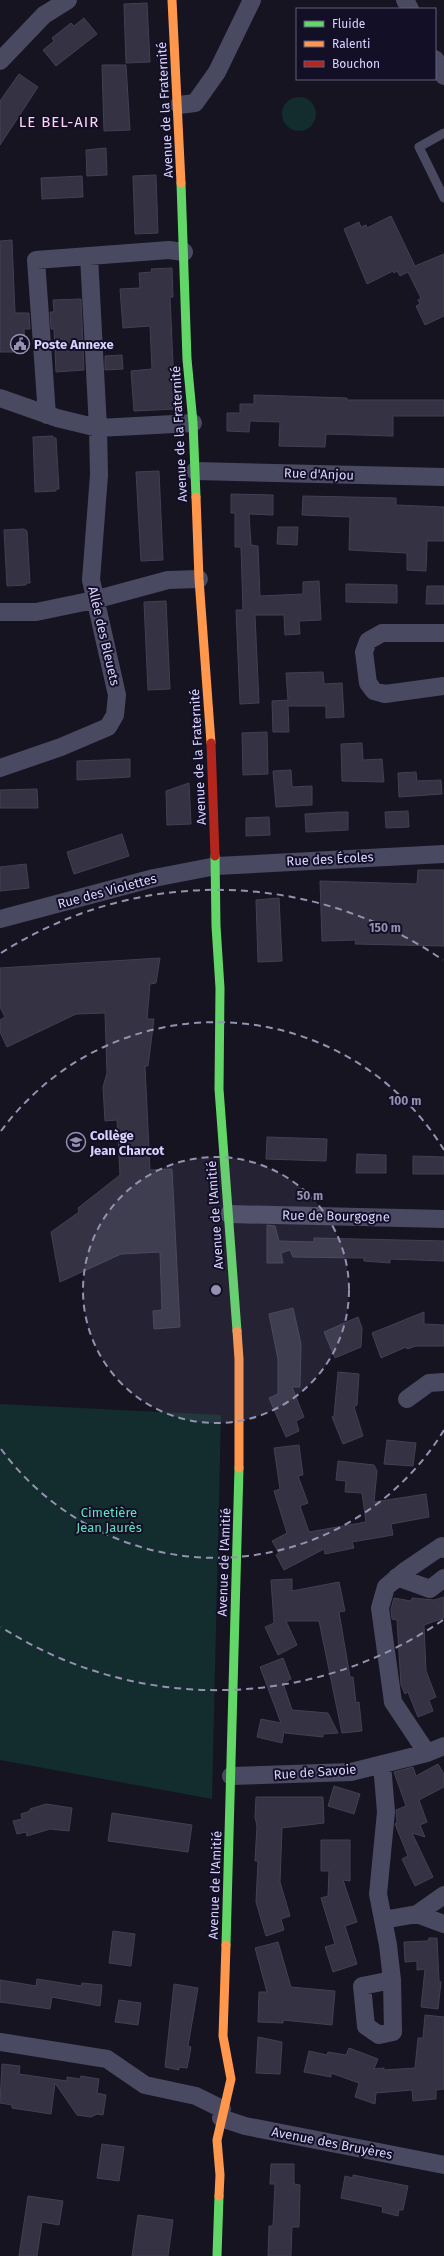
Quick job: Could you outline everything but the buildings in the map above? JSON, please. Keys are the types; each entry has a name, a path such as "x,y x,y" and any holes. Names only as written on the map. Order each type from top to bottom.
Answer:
{"street":[{"path":"0,61 44,15 68,0"},
{"name":"Avenue de la Fraternité","path":"172,0 179,105 187,359 193,423 200,579 214,790 216,866"},
{"path":"179,105 195,103 217,72 252,0"},
{"path":"436,61 444,76"},
{"path":"47,415 36,260 169,250 184,252"},
{"name":"Allée des Bleuets","path":"0,768 61,747 108,727 115,715 117,695 94,600 91,580 99,475 89,256"},
{"path":"0,400 47,415 98,428 193,423"},
{"name":"Rue d'Anjou","path":"195,471 444,477"},
{"path":"0,612 36,612 94,600 168,580 200,579"},
{"path":"444,634 382,633 368,641 364,652 368,683 374,691 385,694 444,686"},
{"name":"Rue des Écoles","path":"216,866 444,854"},
{"name":"Rue des Violettes","path":"0,919 154,878 216,866"},
{"name":"Avenue de l'Amitié","path":"216,866 220,988 219,1090 239,1367 239,1494 232,1776 223,2036 231,2079 217,2140 220,2175 217,2256"},
{"name":"Rue de Bourgogne","path":"228,1214 444,1219"},
{"path":"407,1400 429,1383 444,1382"},
{"path":"427,1753 393,1702 380,1608 386,1587 397,1577 442,1546 444,1549"},
{"path":"397,1577 430,1589 444,1578"},
{"name":"Rue de Savoie","path":"232,1776 351,1772 427,1753 444,1746"},
{"path":"382,1764 386,1812 378,1894 388,1945 392,1980"},
{"path":"383,1920 417,1914 444,1895"},
{"path":"417,1914 444,1924"},
{"name":"Avenue des Bruyères","path":"0,2042 107,2059 144,2085 196,2096 222,2114 245,2126 444,2165"}],"lane":[{"path":"444,133 419,146 444,198"}],"green space":[{"path":"296,97 302,97 306,98 313,104 316,114 315,121 309,128 302,131 296,131 292,130 285,124 282,117 282,111 283,107 289,100"},
{"name":"Cimetière Jean Jaurès","path":"0,1404 221,1415 212,1799 0,1760"}],"traffic: fast":[{"path":"181,183 187,359 193,423 196,497"},
{"path":"215,856 216,926 220,988 219,1089 237,1331"},
{"path":"226,1945 239,1468"},
{"path":"217,2256 219,2196"}],"traffic: slow":[{"path":"172,0 181,183"},
{"path":"196,497 199,579 211,743"},
{"path":"237,1331 239,1359 239,1468"},
{"path":"219,2196 220,2175 217,2140 231,2079 223,2036 226,1945"}],"traffic: jam":[{"path":"211,743 215,856"}],"place":[{"name":"Poste Annexe","path":"20,344"},
{"name":"Collège Jean Charcot","path":"76,1142"}],"district":[{"name":"LE BEL-AIR","path":"59,122"}]}
